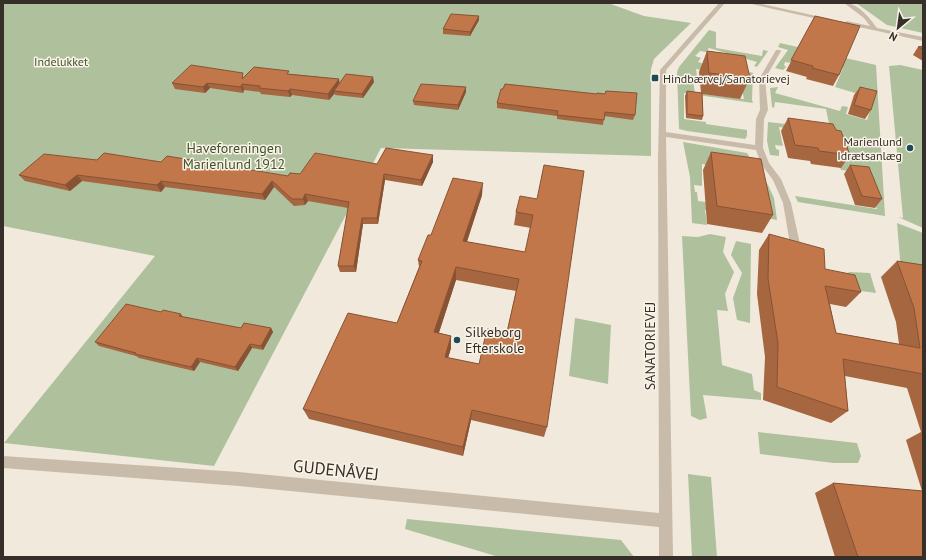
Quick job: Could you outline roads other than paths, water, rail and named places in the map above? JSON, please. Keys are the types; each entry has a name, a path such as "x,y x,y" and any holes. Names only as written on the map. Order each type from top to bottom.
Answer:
{"street":[{"name":"SANATORIEVEJ","path":"666,557 662,134 663,70 722,3"},
{"path":"750,3 832,20"},
{"path":"847,3 866,17 876,30"},
{"path":"839,22 923,39"},
{"path":"778,50 762,79 764,110 760,119 759,148 765,164 777,179 787,203 795,244"},
{"path":"662,134 759,148"},
{"name":"GUDENÅVEJ","path":"3,462 239,478 665,521"}],"place":[{"name":"Hindbærvej/Sanatorievej","path":"655,78"},
{"name":"Marienlund Idrætsanlæg","path":"910,148"},
{"name":"Silkeborg Efterskole","path":"457,340"}],"park label":[{"name":"Indelukket","path":"61,61"},
{"name":"Haveforeningen Marienlund 1912","path":"234,156"}]}
